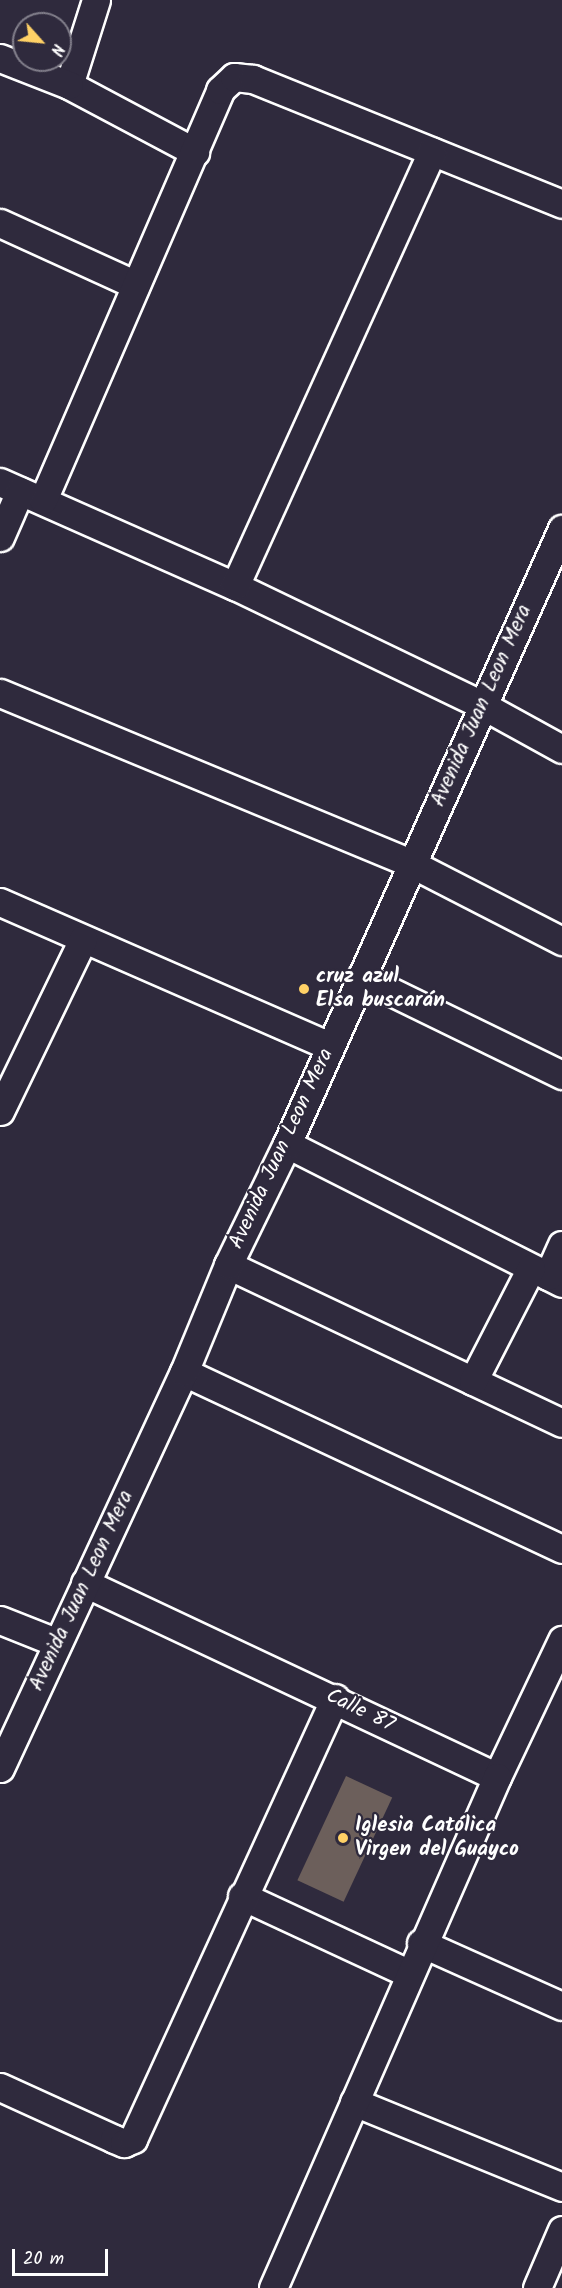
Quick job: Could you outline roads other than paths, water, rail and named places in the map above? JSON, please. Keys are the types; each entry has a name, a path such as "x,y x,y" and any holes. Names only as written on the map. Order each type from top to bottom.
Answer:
{"street":[{"path":"69,86 96,0"},
{"path":"0,58 69,86 195,152"},
{"path":"0,537 21,491 136,285 220,90 234,77 253,79 562,204"},
{"path":"236,586 432,152"},
{"path":"0,223 136,285"},
{"path":"21,491 236,586 482,705 562,749"},
{"name":"Avenida Juan Leon Mera","path":"0,1768 184,1372 228,1265 287,1144 410,863 562,528"},
{"path":"0,693 410,863 562,941"},
{"path":"0,902 330,1046"},
{"path":"0,1111 83,939"},
{"path":"361,977 562,1075"},
{"path":"287,1144 547,1276"},
{"path":"474,1381 547,1276 562,1245"},
{"path":"228,1265 562,1423"},
{"path":"184,1372 562,1549"},
{"name":"Calle 87","path":"85,1583 335,1698 497,1777"},
{"path":"0,1620 58,1643"},
{"path":"273,2288 408,1973 562,1640"},
{"path":"0,2087 124,2143 133,2139 242,1896 335,1698"},
{"path":"242,1896 408,1973"},
{"path":"422,1943 562,2006"},
{"path":"354,2102 562,2187"},
{"path":"537,2288 562,2230"}],"place":[{"name":"cruz azul Elsa buscarán","path":"304,989"},
{"name":"Iglesia Católica Virgen del Guayco","path":"343,1838"}]}
